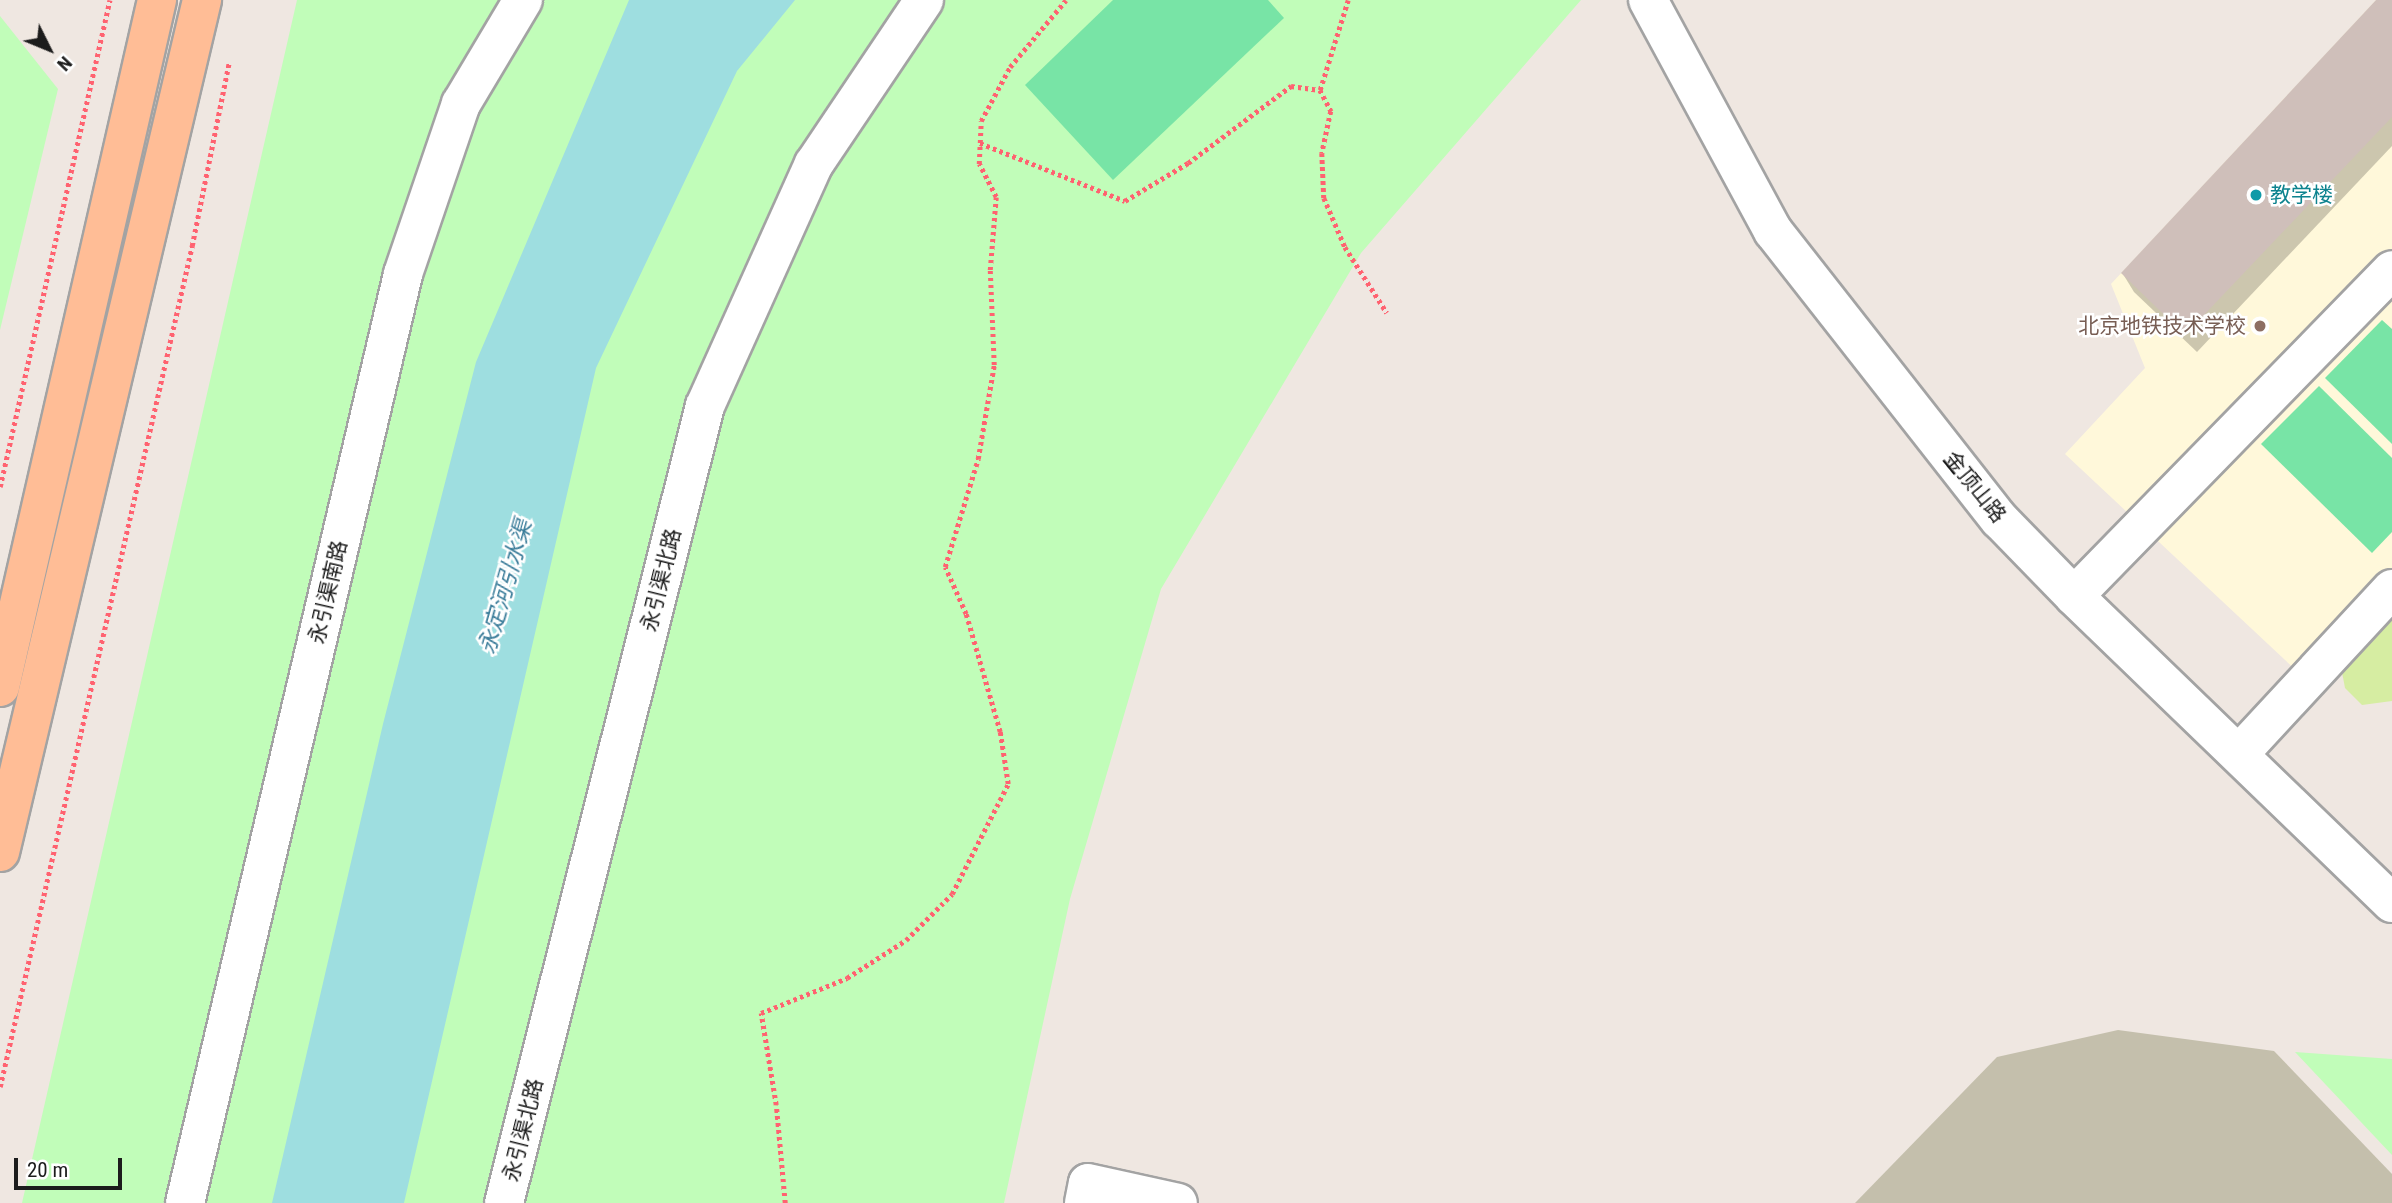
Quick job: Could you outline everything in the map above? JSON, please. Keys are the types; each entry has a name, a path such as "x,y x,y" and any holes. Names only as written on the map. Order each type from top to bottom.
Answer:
{"main road":[{"path":"0,687 157,0"},
{"path":"0,852 202,0"}],"street":[{"name":"永引渠南路","path":"185,1203 403,274 461,104 523,0"},
{"name":"永引渠北路","path":"504,1203 705,406 814,164 924,0"},
{"name":"金顶山路","path":"1648,0 1773,232 2000,520 2074,596 2392,903"},
{"path":"2074,596 2392,270"},
{"path":"2239,754 2392,589"},
{"path":"1084,1203 1088,1183 1178,1203"}],"path":[{"path":"0,487 110,0"},
{"path":"785,1203 776,1105 761,1013 847,978 906,940 952,894 1008,784 1000,732 967,614 945,568 978,459 994,365 990,270 996,197 979,164 981,121 1010,67 1066,0"},
{"path":"1348,0 1320,90 1331,111 1322,153 1324,198 1345,247 1387,313"},
{"path":"0,1087 192,246 231,55"},
{"path":"980,143 1125,201 1188,163 1291,86 1320,90"}],"shaded area":[{"name":"北京地铁技术学校","path":"2376,0 2392,0 2392,578 2301,675 2065,454 2145,368 2111,284"},
{"path":"2118,1030 2274,1051 2392,1174 2392,1203 1855,1203 1997,1057"}],"green space":[{"path":"297,0 1581,0 1361,253 1161,589 1070,899 1004,1203 22,1203"},
{"path":"1113,0 1268,0 1284,18 1113,180 1025,85"},
{"path":"0,16 58,89 0,330"},
{"path":"2382,320 2392,329 2392,444 2325,378"},
{"path":"2319,386 2392,458 2392,532 2372,553 2261,444"},
{"path":"2392,610 2392,701 2362,705 2345,688 2341,667"},
{"path":"2295,1052 2392,1059 2392,1155"}],"water":[{"name":"永定河引水渠","path":"629,0 795,0 737,71 596,368 404,1203 272,1203 383,724 476,362"}],"building":[{"name":"教学楼","path":"2376,0 2392,0 2392,117 2185,335 2121,273"}],"place":[{"name":"教学楼","path":"2256,195"},
{"name":"北京地铁技术学校","path":"2260,326"}]}
